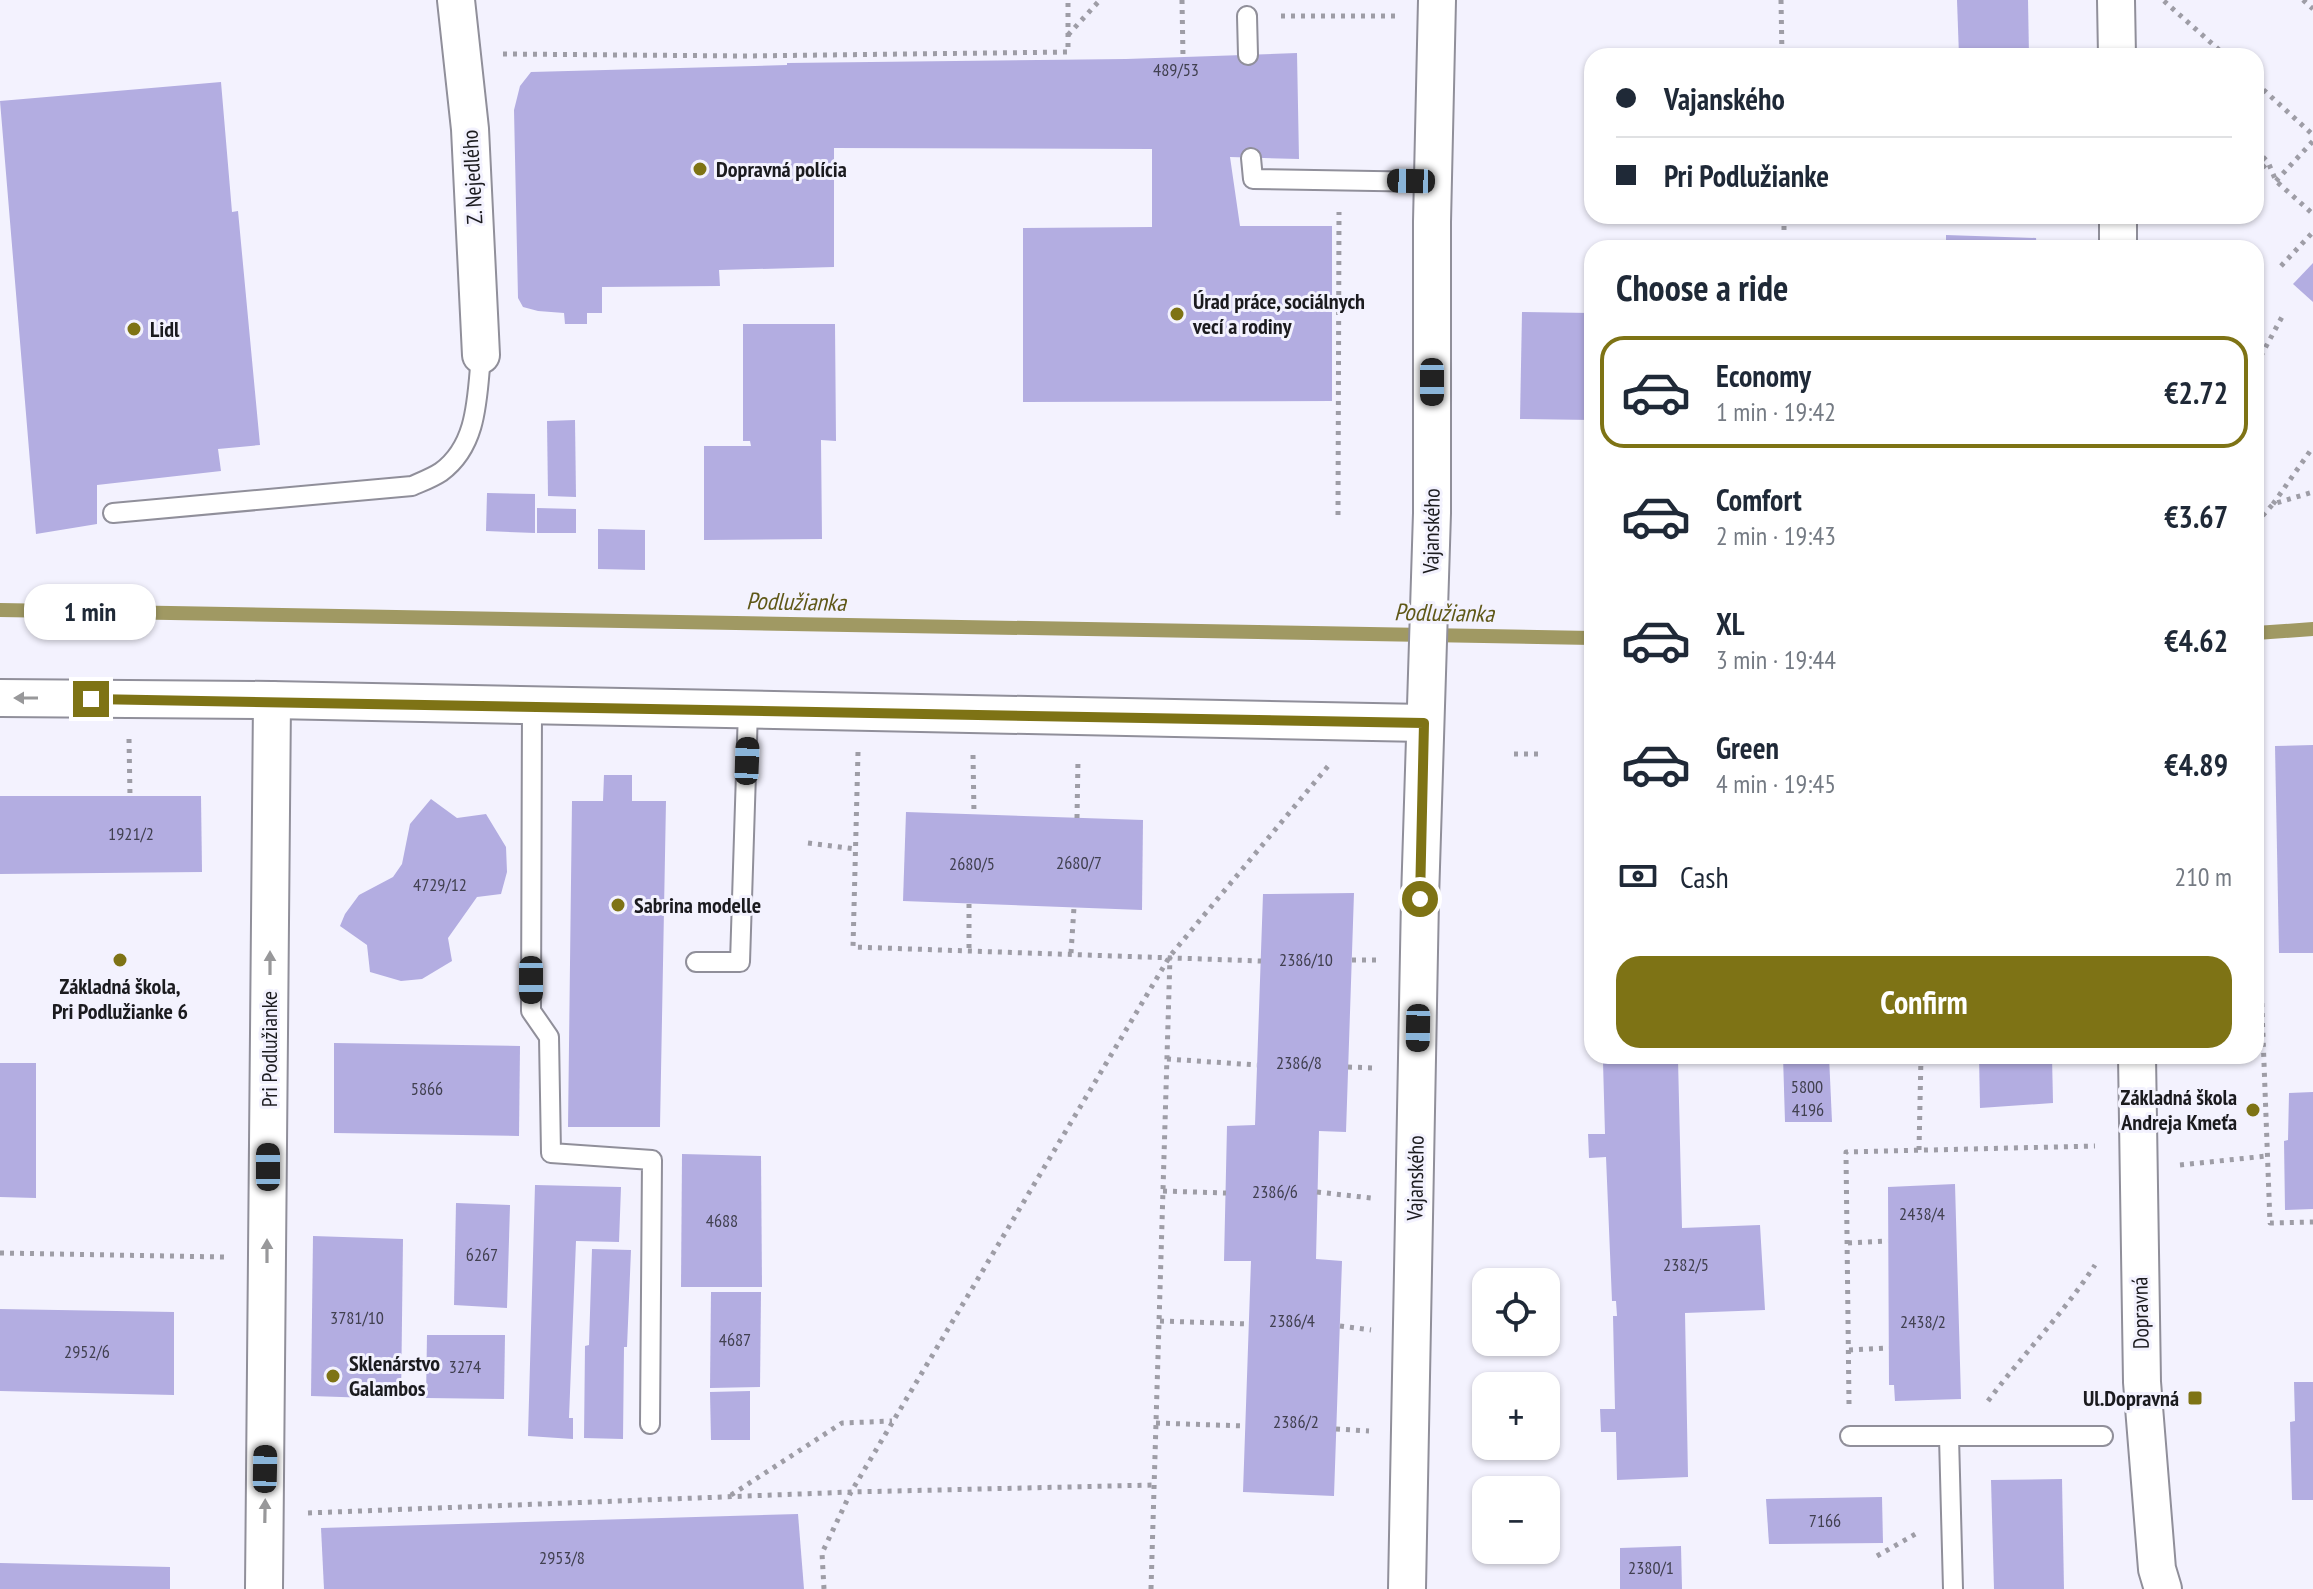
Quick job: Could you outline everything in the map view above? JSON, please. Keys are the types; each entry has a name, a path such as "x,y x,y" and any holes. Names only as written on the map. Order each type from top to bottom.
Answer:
{"street":[{"name":"Z. Nejedlého","path":"456,0 470,129 481,355"},
{"name":"Vajanského","path":"1407,1589 1424,723 1430,575 1437,0"},
{"path":"2116,0 2117,48"},
{"path":"0,698 272,700 1424,723"},
{"name":"Pri Podlužianke","path":"264,1589 272,700"},
{"name":"Dopravná","path":"2137,1064 2142,1382 2158,1582"}],"lane":[{"path":"1247,16 1248,55"},
{"path":"1251,158 1253,179 1433,182"},
{"path":"113,513 412,486 440,472 461,452 474,421 481,355"},
{"path":"532,706 531,1011 549,1037 551,1153 652,1160 650,1424"},
{"path":"696,962 740,962 748,710"},
{"path":"1850,1436 2103,1436"},
{"path":"1953,1589 1956,1436"}],"path":[{"path":"502,54 745,56 1068,52 1068,0"},
{"path":"1067,35 1100,0"},
{"path":"1182,0 1183,57"},
{"path":"1781,0 1782,48"},
{"path":"2303,0 2313,9"},
{"path":"2164,1 2217,48"},
{"path":"1247,16 1397,16"},
{"path":"2264,91 2313,138 2276,181"},
{"path":"2264,158 2276,181 2313,214"},
{"path":"2264,166 2268,162"},
{"path":"1338,515 1339,223"},
{"path":"1784,224 1784,236"},
{"path":"2281,266 2313,232"},
{"path":"2264,350 2283,315"},
{"path":"2264,514 2313,447"},
{"path":"2273,504 2313,492"},
{"path":"128,726 130,796"},
{"path":"858,749 853,947 1261,961"},
{"path":"1077,818 1078,751"},
{"path":"973,752 974,814"},
{"path":"1514,754 1540,754"},
{"path":"824,1589 822,1553 851,1492 1170,956 1330,764"},
{"path":"808,843 856,849"},
{"path":"969,904 969,950"},
{"path":"1071,953 1074,907"},
{"path":"1151,1589 1170,956"},
{"path":"1352,960 1392,960"},
{"path":"1167,1059 1257,1065"},
{"path":"1919,1150 1921,1064"},
{"path":"2264,1064 2270,1223 2313,1222"},
{"path":"1348,1067 1388,1069"},
{"path":"1850,1436 1846,1152 2096,1146"},
{"path":"2185,1165 2267,1156"},
{"path":"1163,1191 1226,1193"},
{"path":"1317,1192 1384,1199"},
{"path":"1848,1243 1888,1241"},
{"path":"0,1253 209,1256"},
{"path":"1956,1436 2017,1361 2070,1304 2098,1261"},
{"path":"1160,1321 1249,1324"},
{"path":"1340,1326 1380,1331"},
{"path":"1849,1350 1889,1348"},
{"path":"729,1496 842,1423 893,1421"},
{"path":"1156,1423 1245,1426"},
{"path":"1336,1429 1377,1432"},
{"path":"307,1513 729,1496 1154,1485"}],"building":[{"path":"1957,0 2028,0 2029,48 1959,48"},
{"path":"1297,53 1299,159 1230,157 1240,226 1332,226 1332,401 1023,402 1023,228 1152,227 1152,149 834,148 834,267 719,270 720,286 602,287 602,313 587,313 587,324 565,324 564,313 523,307 518,298 514,110 520,86 531,72 787,63 1126,59"},
{"name":"Lidl","path":"221,82 232,212 238,211 260,445 218,449 221,471 97,485 97,524 36,534 0,101"},
{"path":"1946,235 2036,240 1946,240"},
{"path":"2313,263 2313,302 2293,284"},
{"path":"1522,312 1584,313 1584,420 1520,419"},
{"path":"743,324 835,324 836,441 821,440 822,539 704,540 704,446 751,446 750,441 743,441"},
{"path":"575,420 576,497 548,496 547,421"},
{"path":"487,493 535,494 535,533 486,531"},
{"path":"537,508 576,509 576,533 537,533"},
{"path":"598,529 645,530 645,570 598,569"},
{"path":"2313,745 2313,953 2279,953 2275,746"},
{"name":"Sabrina modelle","path":"604,775 632,775 632,801 666,801 660,1127 568,1127 572,801 603,801"},
{"path":"0,796 201,796 202,872 0,874"},
{"path":"431,799 457,818 486,814 506,847 507,872 501,894 477,897 448,938 452,961 422,979 401,981 370,972 367,945 340,926 359,895 393,877 402,864 410,824"},
{"path":"906,812 1143,820 1142,910 903,901"},
{"path":"1354,893 1346,1132 1319,1131 1316,1259 1342,1261 1334,1496 1243,1492 1251,1261 1224,1261 1227,1126 1255,1125 1263,894"},
{"path":"334,1043 520,1046 519,1136 334,1133"},
{"path":"0,1063 36,1063 36,1198 0,1197"},
{"path":"1603,1064 1678,1064 1682,1228 1760,1225 1765,1310 1685,1313 1688,1477 1617,1480 1616,1432 1601,1432 1600,1409 1615,1409 1613,1316 1617,1316 1616,1301 1612,1301 1606,1157 1589,1158 1588,1134 1605,1134"},
{"path":"1783,1064 1829,1064 1832,1122 1785,1122"},
{"path":"1979,1064 2052,1064 2053,1103 1980,1108"},
{"path":"2313,1092 2313,1209 2285,1210 2284,1141 2288,1140 2289,1093"},
{"path":"682,1154 761,1156 762,1287 681,1287"},
{"path":"1955,1184 1961,1399 1895,1401 1894,1385 1889,1385 1888,1187"},
{"path":"535,1185 621,1187 619,1242 576,1241 569,1418 573,1418 573,1439 528,1436"},
{"path":"456,1203 510,1205 507,1308 454,1305"},
{"path":"313,1236 403,1239 401,1399 311,1396"},
{"path":"592,1249 631,1250 627,1347 624,1347 623,1439 584,1438 585,1346 589,1345"},
{"path":"711,1292 761,1292 760,1387 710,1388"},
{"path":"0,1309 174,1312 174,1395 0,1391"},
{"path":"427,1335 505,1335 504,1399 426,1398"},
{"path":"2294,1382 2313,1382 2313,1500 2292,1500 2290,1422 2295,1421"},
{"path":"750,1391 750,1440 711,1440 710,1392"},
{"path":"2062,1479 2064,1589 1994,1589 1991,1480"},
{"path":"1882,1497 1883,1543 1769,1544 1766,1499"},
{"path":"798,1514 804,1589 324,1589 321,1528"},
{"path":"1681,1546 1682,1589 1620,1589 1620,1548"},
{"path":"0,1563 170,1567 170,1589 0,1589"}],"waterway":[{"name":"Podlužianka","path":"0,610 1584,638"},
{"name":"Podlužianka","path":"2264,632 2313,629"}],"place":[{"name":"Dopravná polícia","path":"700,169"},
{"name":"Úrad práce, sociálnych vecí a rodiny","path":"1177,314"},
{"name":"Lidl","path":"134,329"},
{"name":"Sabrina modelle","path":"618,905"},
{"name":"Základná škola, Pri Podlužianke 6","path":"120,960"},
{"name":"Základná škola Andreja Kmeťa","path":"2253,1110"},
{"name":"Sklenárstvo Galambos","path":"333,1376"},
{"name":"Ul.Dopravná","path":"2195,1398"}],"route":[{"path":"91,699 1424,723 1420,899"}]}
